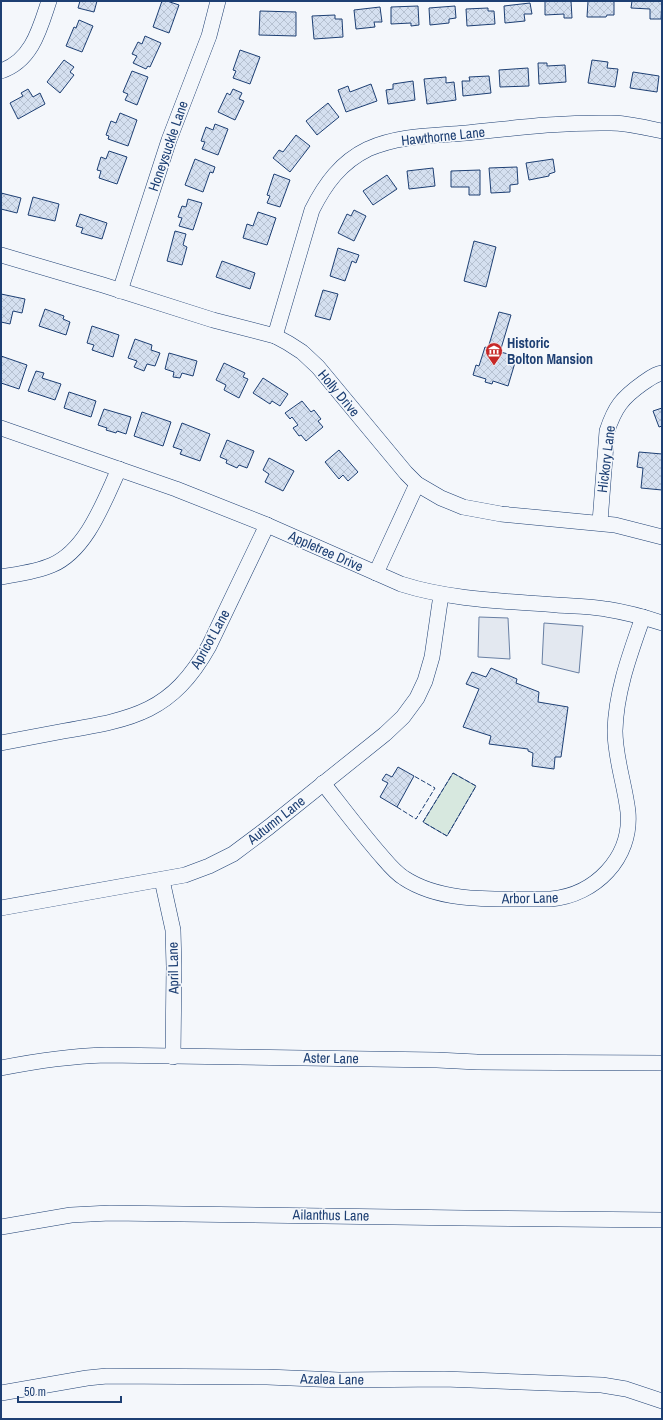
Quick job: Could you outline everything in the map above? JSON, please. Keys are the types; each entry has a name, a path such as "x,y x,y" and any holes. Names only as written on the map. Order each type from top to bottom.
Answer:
{"street":[{"path":"1,71 20,60 28,52 36,38 49,1"},
{"name":"Honeysuckle Lane","path":"120,291 169,140 209,36 218,1"},
{"name":"Hawthorne Lane","path":"275,336 312,210 319,196 339,169 368,150 403,138 551,125 612,123 662,131"},
{"name":"Holly Drive","path":"1,255 213,320 275,336 288,343 302,352 318,367 406,473 417,484 441,498 470,508 501,514 600,522 662,537"},
{"name":"Hickory Lane","path":"600,522 607,431 611,418 628,393 650,378 662,373"},
{"name":"Appletree Drive","path":"1,428 176,489 267,525 406,586 441,595 522,603 604,608 662,623"},
{"path":"1,577 40,570 53,565 69,555 85,537 99,512 119,469"},
{"path":"376,573 417,484"},
{"name":"Apricot Lane","path":"1,743 119,721 142,713 172,694 184,683 199,664 210,646 267,525"},
{"name":"Autumn Lane","path":"1,908 186,875 234,854 269,828 385,734 403,717 417,698 425,681 432,658 441,595"},
{"name":"Arbor Lane","path":"323,783 362,833 390,865 403,877 421,887 438,893 470,898 559,899 577,894 592,886 603,877 617,860 624,844 628,827 628,812 616,749 616,713 618,696 630,654 643,617"},
{"name":"April Lane","path":"162,880 173,930 173,1057"},
{"name":"Aster Lane","path":"1,1068 76,1056 106,1055 436,1060 477,1062 662,1063"},
{"name":"Ailanthus Lane","path":"1,1227 71,1215 110,1213 662,1220"},
{"name":"Azalea Lane","path":"1,1393 86,1378 107,1376 339,1380 444,1380 602,1385 626,1389 662,1401"}],"shaded area":[{"path":"479,617 508,618 510,659 478,657"},
{"path":"544,623 583,626 579,673 542,664"},
{"path":"453,773 476,786 447,836 423,822"}],"building":[{"path":"80,1 97,1 94,12 78,8"},
{"path":"162,1 179,5 169,33 153,27"},
{"path":"545,1 571,1 572,18 564,18 564,14 545,15"},
{"path":"588,1 614,1 614,15 607,15 606,17 587,17"},
{"path":"632,1 662,1 661,19 650,19 650,9 631,8"},
{"path":"530,3 532,14 524,14 525,21 505,23 504,6"},
{"path":"418,6 419,25 411,26 411,23 391,24 391,7"},
{"path":"455,6 456,18 449,19 449,23 430,25 429,8"},
{"path":"380,7 382,22 374,22 375,27 356,29 354,10"},
{"path":"488,8 488,11 494,11 495,24 467,26 466,9"},
{"path":"260,11 296,12 296,36 259,35"},
{"path":"335,15 335,19 342,19 343,37 314,39 312,16"},
{"path":"79,20 93,26 82,52 66,46 74,27 76,28"},
{"path":"145,36 161,43 150,67 148,66 146,69 133,63 137,56 132,54 138,42 142,44"},
{"path":"240,50 260,57 250,84 233,78 236,71 233,70"},
{"path":"64,60 74,67 70,72 74,75 60,93 47,82"},
{"path":"592,60 608,62 607,68 618,69 615,87 588,83"},
{"path":"538,63 547,63 547,66 565,65 566,82 539,84"},
{"path":"528,68 529,86 500,87 499,70"},
{"path":"132,71 148,77 137,105 125,100 128,94 123,92"},
{"path":"633,72 659,76 657,92 630,88"},
{"path":"489,76 491,93 463,96 462,81 470,81 469,77"},
{"path":"446,77 446,83 454,82 456,100 427,104 424,79"},
{"path":"413,81 415,100 388,104 386,90 393,89 393,84"},
{"path":"371,84 377,101 346,112 338,90 348,86 350,92"},
{"path":"28,89 33,97 40,93 45,104 18,119 10,103 23,96 21,93"},
{"path":"233,89 242,93 239,99 244,101 235,120 218,112 227,93 230,95"},
{"path":"328,103 339,117 317,135 306,121"},
{"path":"120,113 137,120 128,146 108,139 109,136 106,135 111,121 116,123"},
{"path":"215,124 228,129 218,155 202,149 205,142 201,141 206,127 213,130"},
{"path":"296,135 310,146 290,172 273,158 279,150 283,152"},
{"path":"109,151 127,157 117,184 99,178 101,171 97,170 101,157 106,159"},
{"path":"195,159 215,167 213,173 210,172 203,192 185,185"},
{"path":"553,159 555,172 549,174 549,176 529,180 526,163"},
{"path":"517,167 518,184 510,185 510,192 491,193 489,168"},
{"path":"433,168 435,186 409,189 407,171"},
{"path":"480,170 480,195 469,195 469,187 451,187 451,171"},
{"path":"274,174 290,180 280,207 267,203 270,196 267,195"},
{"path":"387,175 397,189 373,205 363,191"},
{"path":"1,193 21,198 17,213 1,209"},
{"path":"33,197 59,204 55,221 28,215"},
{"path":"188,199 202,203 193,230 179,226 182,218 178,217 182,206 186,207"},
{"path":"354,210 366,216 354,241 338,233 347,214 351,216"},
{"path":"258,212 276,218 267,245 243,238 247,224 253,226"},
{"path":"80,214 107,223 102,239 81,233 83,228 76,226"},
{"path":"175,231 186,234 183,245 187,247 182,265 167,261"},
{"path":"474,241 496,247 486,287 464,281"},
{"path":"338,248 359,255 356,263 352,261 345,281 330,276"},
{"path":"222,261 255,273 250,289 216,277"},
{"path":"323,290 338,294 330,320 315,316"},
{"path":"1,294 25,299 22,313 13,311 10,324 1,322"},
{"path":"45,309 64,316 63,319 70,322 66,335 39,326"},
{"path":"499,312 511,315 500,352 517,356 508,386 493,381 492,384 485,382 486,379 473,375 476,365 479,366 485,347 488,348"},
{"path":"92,326 119,335 113,357 92,350 94,345 87,343"},
{"path":"135,339 152,345 151,350 160,353 155,366 147,364 144,371 134,367 137,361 128,358"},
{"path":"169,353 197,361 193,376 182,373 180,378 173,377 174,372 165,369"},
{"path":"1,356 27,365 19,389 1,383"},
{"path":"224,363 245,373 243,377 248,379 239,398 224,390 226,385 216,380"},
{"path":"36,371 44,373 42,378 61,384 55,400 28,391"},
{"path":"263,378 288,394 280,406 272,401 270,404 253,393"},
{"path":"69,392 96,401 91,417 64,408"},
{"path":"302,401 311,412 314,410 321,419 318,421 323,427 306,441 301,435 299,436 293,428 298,425 292,417 290,419 285,413"},
{"path":"662,408 662,426 659,427 653,411"},
{"path":"104,409 131,417 126,434 106,430 107,428 98,425"},
{"path":"142,412 171,422 163,446 134,436"},
{"path":"182,423 210,434 200,461 180,454 182,450 173,447"},
{"path":"227,440 254,451 247,468 239,465 237,468 226,463 227,460 220,457"},
{"path":"339,450 358,472 348,481 343,475 339,479 325,462"},
{"path":"639,452 662,454 662,490 641,488 643,468 637,467"},
{"path":"269,458 294,471 283,491 265,482 269,474 263,470"},
{"path":"491,668 517,679 516,683 539,692 538,702 568,707 561,757 555,757 554,769 532,766 533,753 528,751 528,749 489,744 491,736 463,727 479,689 466,684 472,672 486,677"},
{"path":"398,767 414,776 397,807 380,797 388,783 382,780 386,774 392,777"}],"fence":[{"path":"453,773 476,786 447,836 423,822 453,773"},
{"path":"397,807 416,819 435,788 414,776"}],"place":[{"name":"Historic Bolton Mansion","path":"494,366"}]}
